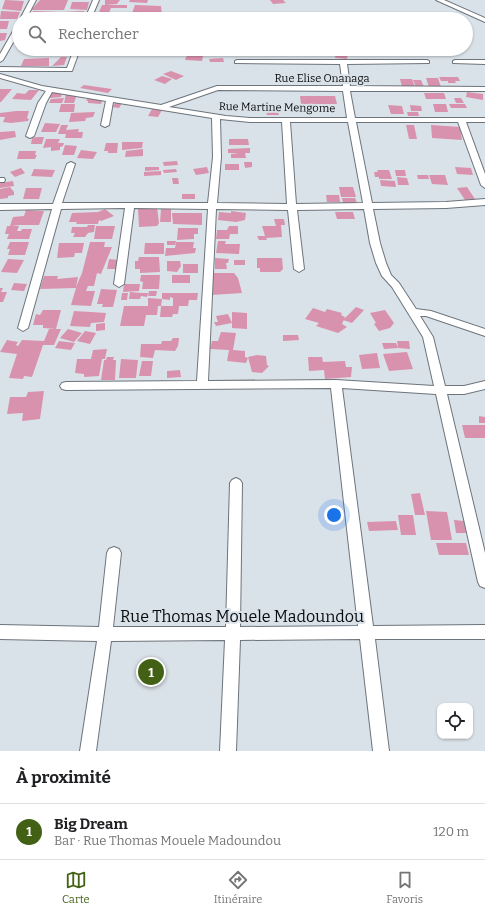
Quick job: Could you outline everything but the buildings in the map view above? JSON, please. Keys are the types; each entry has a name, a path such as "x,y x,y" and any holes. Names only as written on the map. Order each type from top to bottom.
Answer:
{"street":[{"path":"27,12 33,0"},
{"path":"91,12 96,0"},
{"path":"439,0 467,12"},
{"path":"473,15 485,20"},
{"path":"0,60 12,39"},
{"path":"0,69 70,70 75,56"},
{"path":"237,62 427,62"},
{"path":"344,62 346,89 351,120 375,243 387,276 396,285 428,337 485,582"},
{"path":"455,62 485,62"},
{"name":"Rue Martine Mengome","path":"0,76 16,82 50,90 110,98 216,117 237,119 485,120"},
{"name":"Rue Elise Onanaga","path":"162,108 166,104 217,88 485,89"},
{"path":"30,136 42,103 50,90"},
{"path":"105,125 110,98"},
{"path":"202,386 212,206 217,157 216,117"},
{"path":"286,120 292,207 299,269"},
{"path":"461,120 485,185"},
{"path":"23,328 57,206 72,164"},
{"path":"0,207 292,207 446,205 485,202"},
{"path":"119,284 130,206"},
{"path":"413,312 427,313 485,333"},
{"path":"336,384 381,751"},
{"path":"66,386 336,384 440,390 474,388 485,385"},
{"path":"474,388 485,393"},
{"path":"228,751 233,634 236,483"},
{"path":"88,751 105,634 114,553"},
{"name":"Rue Thomas Mouele Madoundou","path":"0,632 233,634 485,632"}],"place":[{"name":"Big Dream","path":"151,672"}]}
